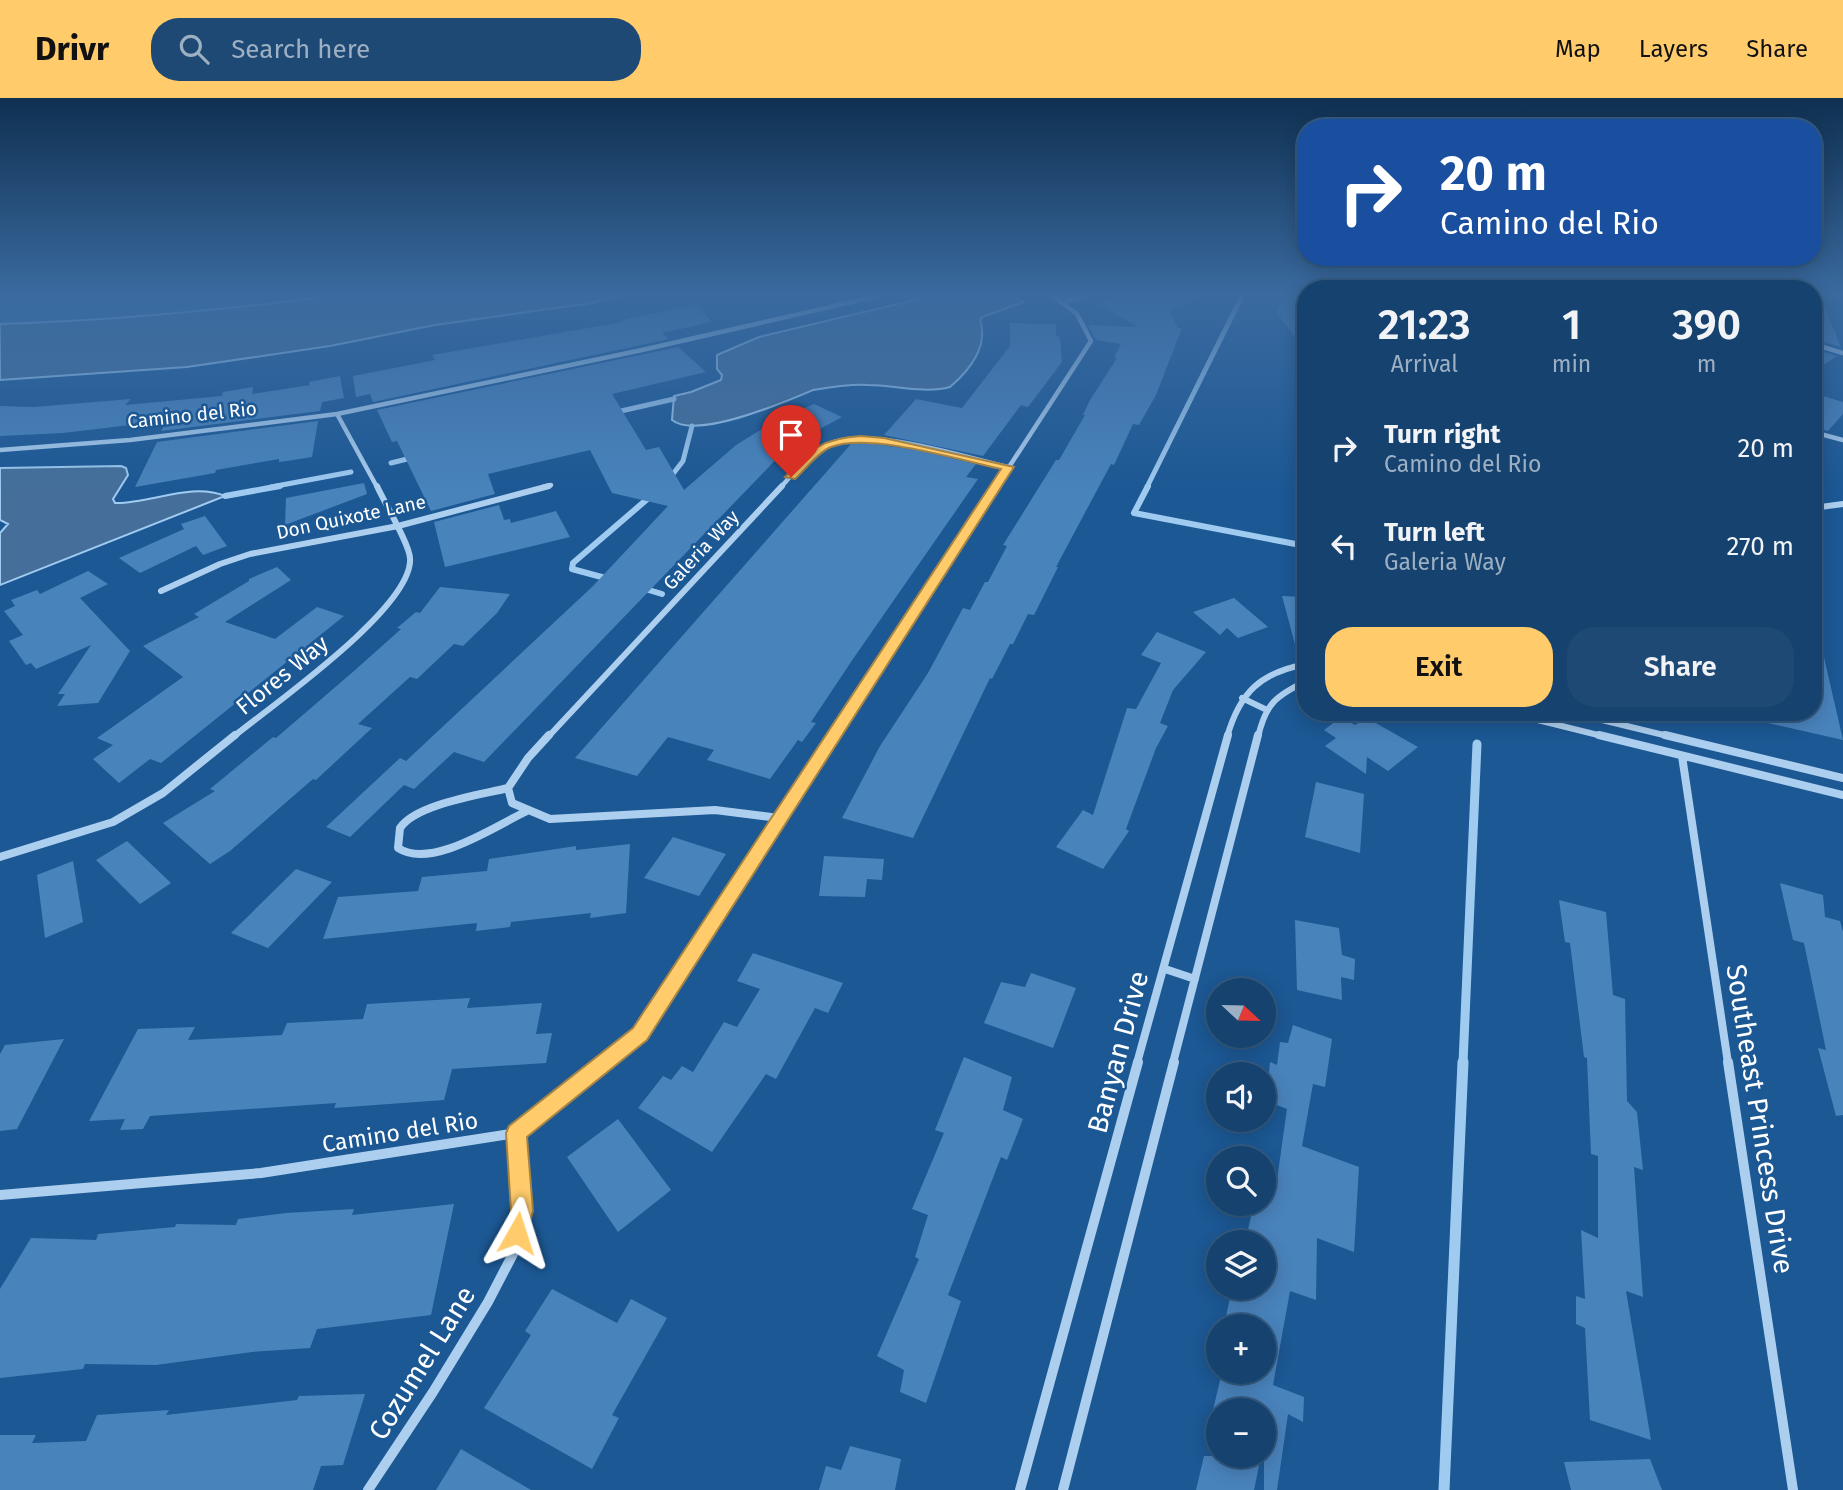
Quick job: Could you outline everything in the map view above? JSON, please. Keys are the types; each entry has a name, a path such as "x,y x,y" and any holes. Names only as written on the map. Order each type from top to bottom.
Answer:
{"street":[{"name":"Camino del Rio","path":"0,450 167,436 337,414 590,361"},
{"name":"Camino del Rio","path":"0,1195 261,1173 516,1133 640,1034 1078,361"},
{"name":"Flores Way","path":"0,857 92,830 147,803 180,780 364,631 398,594 409,573 410,556 398,526 337,414"},
{"path":"1822,434 1843,440"},
{"name":"Galeria Way","path":"508,788 528,758 800,467 824,445 841,440 884,441 1008,467"},
{"name":"Don Quixote Lane","path":"162,591 220,564 250,554 398,526 551,485"},
{"path":"1822,507 1843,504"},
{"name":"Banyan Drive","path":"1020,1490 1234,713 1242,698 1258,683 1271,675 1297,667"},
{"path":"1063,1490 1267,710 1277,696 1297,686"},
{"path":"1242,698 1267,710"},
{"path":"1540,721 1843,795"},
{"path":"1606,721 1843,778"},
{"name":"Southeast Princess Drive","path":"1682,756 1793,1490"},
{"path":"527,811 449,848 423,856 409,855 398,848 397,836 403,823 421,811 508,788 512,803 550,819 715,810 779,818"},
{"path":"1165,969 1195,979"},
{"name":"Cozumel Lane","path":"368,1490 433,1392 488,1302 513,1254 522,1211 516,1133"}],"shaded area":[{"path":"0,361 228,361 187,367 0,380"},
{"path":"717,361 973,361 950,387 940,389 878,385 840,386 813,390 763,410 720,422 684,425 672,420 674,396 721,380 722,375 717,369"},
{"path":"0,468 126,468 128,475 113,499 115,503 198,491 225,496 0,585 0,533 8,524 0,520"}],"building":[{"path":"430,361 566,361 373,402 370,394 356,397 353,376"},
{"path":"611,361 694,361 706,372 612,394 646,450 659,447 684,490 736,445 770,424 814,404 842,417 790,445 484,762 454,752 414,789 404,785 350,837 326,827 400,758 406,761 592,587 668,506 612,493 590,450 488,474 495,494 431,511 397,441 392,442 377,410"},
{"path":"998,361 1062,361 1028,407 1021,405 983,456 884,435 916,399 962,408"},
{"path":"1115,361 1169,361 1156,395 1139,425 1133,424 1114,465 1111,464 1056,567 1034,615 1028,614 1013,644 1010,644 992,679 990,678 913,838 842,818 880,746 928,673 963,608 970,610 985,582 988,582 1007,546 1003,545 1056,460 1059,460 1085,415 1090,400"},
{"path":"340,376 344,398 322,402 320,411 161,431 164,426 130,425 63,433 0,436 0,406 34,407 131,399 125,405 222,396 223,392 253,387 252,394 310,385 309,382"},
{"path":"1822,396 1843,402 1843,414 1828,431 1822,429"},
{"path":"318,421 312,457 279,462 279,459 135,487 157,442"},
{"path":"867,443 916,450 976,464 966,477 978,479 811,722 816,723 802,742 798,740 770,779 707,760 714,750 668,737 637,776 575,758 851,444"},
{"path":"364,483 367,494 285,525 286,498"},
{"path":"499,505 504,520 510,519 511,523 556,511 570,537 445,567 434,522"},
{"path":"205,516 227,546 203,555 196,546 140,573 119,558 184,529 181,524"},
{"path":"277,567 291,580 225,622 275,639 317,607 344,616 161,763 150,759 119,783 93,759 113,745 97,738 183,677 143,646 199,617 194,614 249,579"},
{"path":"88,571 108,584 80,598 130,651 98,703 57,706 65,694 58,694 91,645 36,669 31,663 26,665 9,641 23,635 4,611 15,606 11,600 37,590 40,594"},
{"path":"440,587 510,594 497,613 463,646 454,644 417,679 410,677 358,724 372,728 316,780 313,779 230,851 210,864 163,823 215,791 210,789 273,737 276,738 354,671 416,612 420,613"},
{"path":"1282,596 1297,597 1297,652"},
{"path":"1234,598 1268,627 1238,638 1227,628 1220,635 1193,612"},
{"path":"1157,632 1206,652 1173,690 1160,723 1168,726 1156,748 1126,829 1129,831 1103,869 1056,847 1083,810 1093,815 1127,708 1136,709 1161,663 1141,655"},
{"path":"1822,648 1843,740 1759,721 1822,721"},
{"path":"1336,721 1348,721 1355,725 1362,721 1372,721 1418,747 1388,771 1367,757 1366,774 1325,746 1336,738 1324,730"},
{"path":"1316,782 1364,794 1360,853 1305,837"},
{"path":"673,837 726,854 699,896 644,878"},
{"path":"127,841 171,883 140,904 96,860"},
{"path":"630,844 626,913 590,918 591,913 511,922 510,927 476,931 477,923 323,939 338,897 418,891 422,877 487,871 489,859 576,846 576,850"},
{"path":"824,856 884,859 882,880 867,879 865,897 819,896"},
{"path":"73,861 83,922 45,938 37,875"},
{"path":"296,869 332,882 268,948 231,933"},
{"path":"1780,883 1823,895 1825,917 1840,921 1843,932 1843,1115 1836,1116 1818,1048 1826,1050 1804,943 1793,940"},
{"path":"1559,900 1606,912 1613,995 1625,999 1627,1101 1637,1112 1643,1170 1634,1167 1643,1297 1626,1291 1651,1440 1590,1420 1585,1328 1576,1324 1576,1296 1585,1299 1581,1230 1598,1238 1598,1156 1591,1154 1587,1058 1584,1057 1570,943 1565,942"},
{"path":"1295,920 1339,928 1342,955 1355,959 1354,980 1341,977 1342,1000 1297,990"},
{"path":"753,953 843,983 828,1013 815,1008 776,1079 766,1074 712,1152 638,1108 663,1076 671,1080 682,1066 693,1072 724,1022 737,1027 760,989 737,981"},
{"path":"1031,973 1076,988 1053,1048 984,1023 1001,982 1025,987"},
{"path":"470,998 467,1008 542,1003 536,1034 552,1033 546,1063 452,1069 444,1100 334,1108 336,1103 150,1116 143,1129 120,1130 125,1119 89,1121 138,1029 195,1027 188,1040 282,1035 287,1023 363,1019 367,1004"},
{"path":"1293,1025 1332,1039 1325,1087 1313,1084 1302,1146 1359,1167 1354,1252 1317,1238 1316,1300 1290,1291 1276,1368 1276,1314 1227,1314 1229,1300 1276,1300 1276,1230 1248,1230 1251,1216 1276,1216 1276,1187 1287,1109 1276,1105 1276,1065 1280,1042 1288,1043"},
{"path":"64,1039 17,1129 0,1131 0,1054 5,1045"},
{"path":"964,1057 1012,1077 1003,1110 1023,1119 1007,1160 1001,1157 948,1295 961,1301 926,1403 900,1392 904,1370 877,1356 919,1259 915,1257 928,1215 912,1209 944,1133 935,1130"},
{"path":"618,1119 671,1190 618,1232 567,1157"},
{"path":"454,1204 431,1315 317,1329 310,1348 252,1352 156,1365 85,1364 83,1369 0,1378 0,1289 31,1238 96,1240 98,1234 175,1227 176,1224 236,1225 238,1219 286,1213 354,1209 352,1215"},
{"path":"552,1289 617,1323 631,1299 667,1318 612,1415 619,1418 592,1469 484,1408 531,1335 525,1331"},
{"path":"1219,1384 1273,1384 1304,1397 1303,1422 1288,1414 1277,1490 1264,1490 1264,1468 1276,1468 1276,1398 1216,1398"},
{"path":"365,1394 343,1465 321,1466 313,1490 0,1490 0,1435 36,1435 32,1443 86,1441 97,1415 169,1410 166,1415 297,1400 299,1396"},
{"path":"850,1446 901,1459 895,1490 819,1490 826,1466 841,1470"},
{"path":"461,1449 531,1490 436,1490"},
{"path":"1204,1456 1206,1468 1259,1468 1254,1490 1196,1490"},
{"path":"1650,1459 1662,1490 1571,1490 1564,1462"}],"waterway":[{"path":"1147,487 1210,361"},
{"path":"612,413 674,399"},
{"path":"669,479 683,461 692,426"},
{"path":"391,463 415,457"},
{"path":"271,487 351,472"},
{"path":"225,496 280,486"},
{"path":"1148,486 1134,513 1297,544"},
{"path":"609,579 572,569 573,563 652,495"},
{"path":"642,588 662,594"},
{"path":"1463,1063 1477,744"},
{"path":"1444,1490 1463,1062"}],"route":[{"path":"517,1233 522,1211 516,1133 640,1034 1008,467 884,441 861,439 841,440 824,445 791,477"}]}
